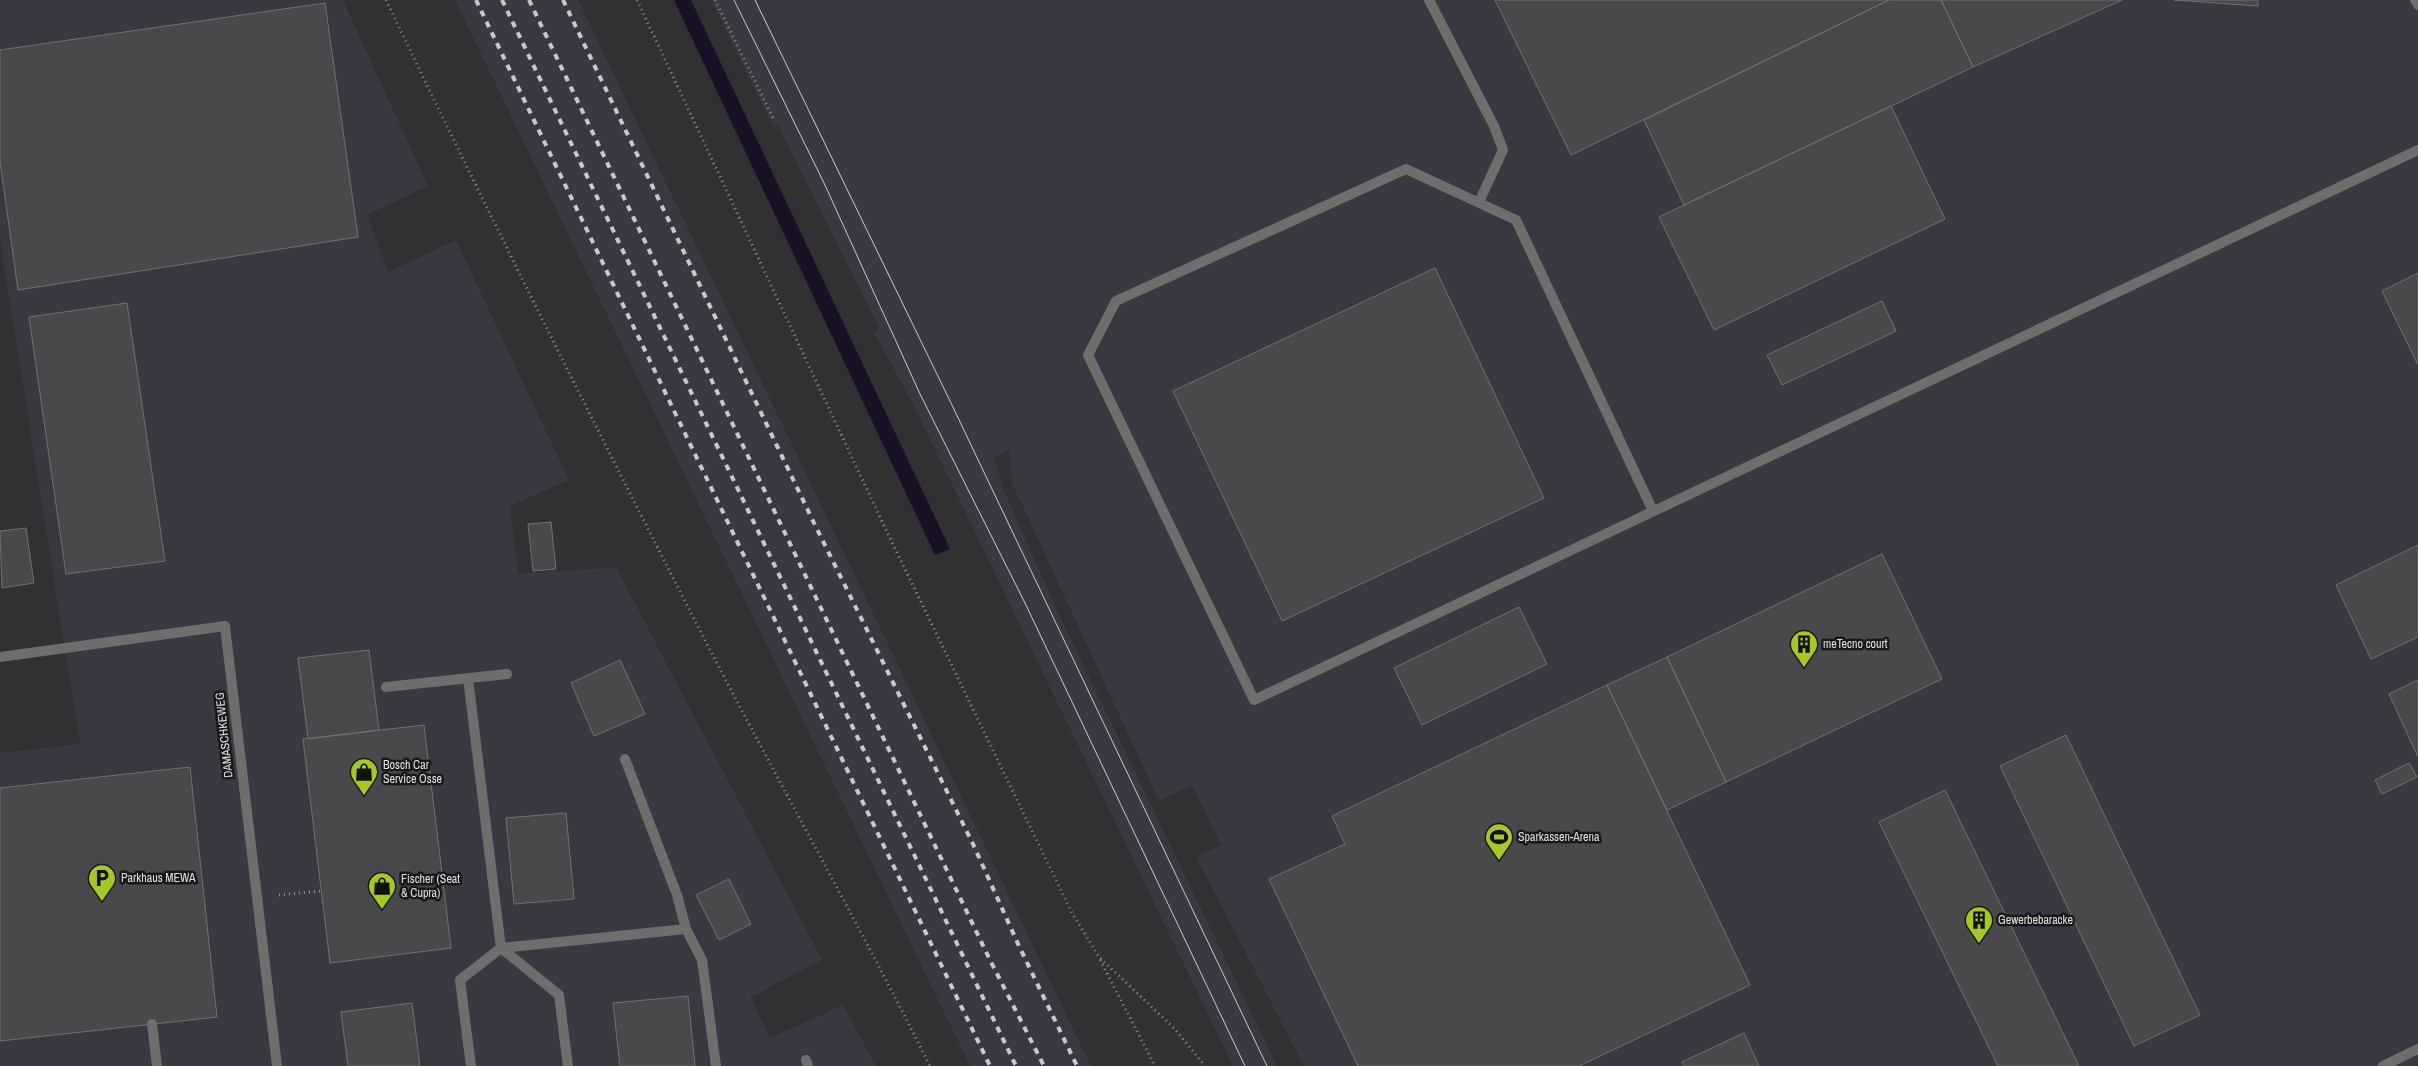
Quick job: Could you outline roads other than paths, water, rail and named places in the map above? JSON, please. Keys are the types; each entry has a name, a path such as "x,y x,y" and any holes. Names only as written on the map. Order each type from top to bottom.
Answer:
{"street":[{"path":"1429,0 1490,118 1503,150 1479,202"},
{"path":"2415,0 2418,6"},
{"path":"1653,511 1516,220 1406,169 1116,301 1088,355 1254,700 2418,150"},
{"name":"DAMASCHKEWEG","path":"0,657 225,626 276,1066"},
{"path":"386,687 507,674"},
{"path":"468,678 501,948 559,995 568,1066"},
{"path":"625,758 677,895 686,929 702,960 716,1066"},
{"path":"471,1066 460,980 501,948 686,929"},
{"path":"152,1024 158,1066"},
{"path":"2383,1066 2418,1050"}],"tram line":[{"path":"734,0 824,183 920,394 1025,603 1245,1066"},
{"path":"755,0 951,403 1267,1066"}],"railway":[{"path":"476,0 990,1066"},
{"path":"502,0 1016,1066"},
{"path":"529,0 989,958 1044,1066"},
{"path":"563,0 814,523 973,844 1019,946 1077,1066"}],"place":[{"name":"meTecno court","path":"1804,668"},
{"name":"Bosch Car Service Osse","path":"364,796"},
{"name":"Sparkassen-Arena","path":"1499,861"},
{"name":"Parkhaus MEWA","path":"102,902"},
{"name":"Fischer (Seat & Cupra)","path":"382,910"},
{"name":"Gewerbebaracke","path":"1979,944"}]}
